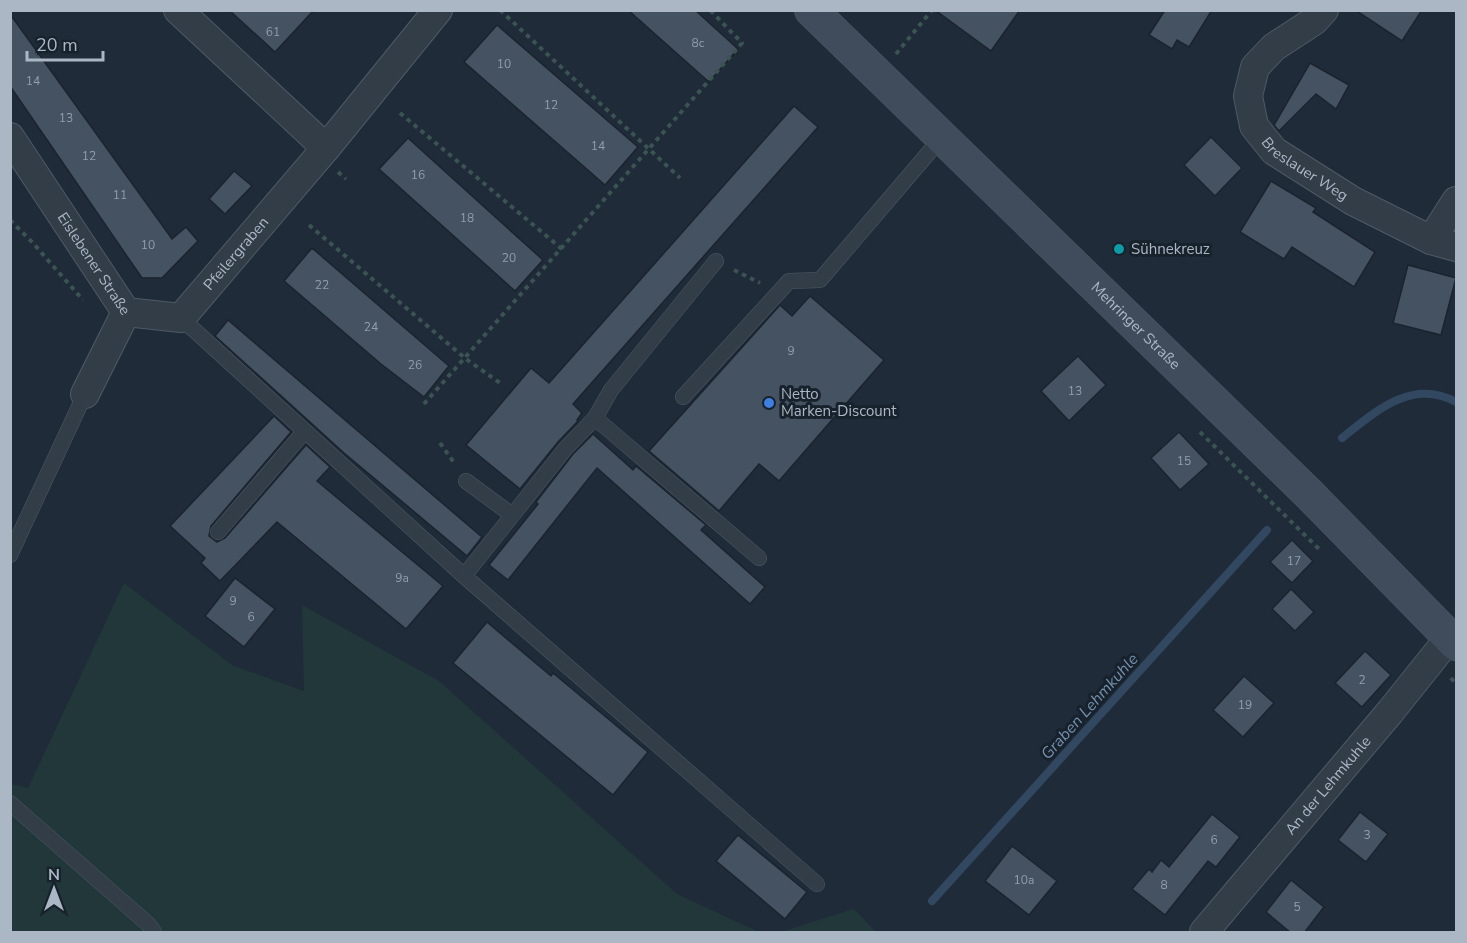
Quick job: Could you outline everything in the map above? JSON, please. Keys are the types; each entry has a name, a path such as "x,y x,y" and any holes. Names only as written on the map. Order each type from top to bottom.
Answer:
{"main road":[{"name":"Mehringer Straße","path":"811,10 1308,493 1453,640"}],"street":[{"name":"Pfeilergraben","path":"181,318 326,148 438,10"},
{"name":"Breslauer Weg","path":"1324,10 1314,21 1274,47 1255,67 1248,96 1254,126 1274,151 1353,201 1444,243 1456,201"},
{"path":"192,15 326,148"},
{"name":"Eislebener Straße","path":"10,137 126,312 85,394"},
{"path":"126,312 181,318"},
{"name":"An der Lehmkuhle","path":"1204,933 1453,640"}],"lane":[{"path":"683,398 789,281 820,280 942,136"},
{"path":"464,576 566,448 595,418 611,390 716,261"},
{"path":"181,318 464,576 817,884"},
{"path":"10,555 85,394"},
{"path":"595,418 759,558"},
{"path":"218,532 304,432"},
{"path":"466,480 512,515"},
{"path":"10,803 148,924 154,933"}],"path":[{"path":"500,10 680,178"},
{"path":"424,404 742,44 710,10"},
{"path":"879,75 932,10"},
{"path":"400,113 562,249"},
{"path":"10,220 84,301"},
{"path":"309,225 466,358 500,383"},
{"path":"716,261 779,292"},
{"path":"440,443 466,480"}],"green space":[{"path":"124,583 232,665 304,691 302,605 439,681 677,894 759,932 11,932 11,784 28,788"},
{"path":"853,909 876,932 781,932"}],"building":[{"path":"229,10 314,10 275,52"},
{"path":"628,10 695,10 738,49 709,82"},
{"path":"935,10 1020,10 991,51"},
{"path":"1165,10 1212,10 1189,47 1177,40 1172,49 1149,35"},
{"path":"1355,10 1422,10 1402,41"},
{"path":"10,14 172,239 186,227 198,241 162,278 142,278 10,86"},
{"path":"497,25 638,147 605,185 464,62"},
{"path":"1310,63 1349,85 1336,109 1316,94 1279,131 1274,125"},
{"path":"794,106 818,127 573,404 582,413 578,421 520,489 466,445 531,368 549,383"},
{"path":"1211,137 1242,168 1215,196 1184,165"},
{"path":"408,138 543,260 515,291 379,169"},
{"path":"234,171 252,186 225,214 209,199"},
{"path":"1271,181 1316,208 1313,212 1375,252 1354,287 1292,247 1284,259 1240,232"},
{"path":"312,248 449,366 424,397 381,364 284,281"},
{"path":"1408,265 1456,278 1441,335 1393,323"},
{"name":"Netto Marken-Discount","path":"810,296 884,360 779,481 759,464 719,511 649,451 780,305 792,316"},
{"path":"228,320 482,537 467,556 344,453 215,336"},
{"path":"1078,356 1106,385 1069,421 1041,391"},
{"path":"274,416 291,432 211,526 209,536 217,542 225,538 306,445 330,467 317,481 443,586 406,629 277,522 220,581 201,563 205,558 170,526"},
{"path":"1179,432 1209,464 1180,490 1151,458"},
{"path":"593,434 633,470 636,466 706,525 701,530 765,587 750,604 597,468 508,580 489,565 538,504 536,502 573,454"},
{"path":"1292,540 1313,561 1292,583 1270,562"},
{"path":"235,578 275,609 244,647 205,616"},
{"path":"1291,589 1314,612 1295,631 1272,609"},
{"path":"487,622 551,676 553,673 648,752 613,795 453,663"},
{"path":"1365,651 1391,675 1362,707 1335,683"},
{"path":"1244,676 1274,703 1243,737 1213,710"},
{"path":"1360,812 1388,834 1366,862 1338,840"},
{"path":"1212,814 1240,837 1216,867 1208,861 1165,915 1132,889 1149,869 1152,872 1161,860 1169,867"},
{"path":"738,835 807,892 785,919 716,861"},
{"path":"1012,846 1057,881 1029,915 985,881"},
{"path":"1291,880 1324,907 1304,933 1291,933 1266,912"}],"waterway":[{"name":"Graben Lehmkuhle","path":"1342,438 1381,408 1410,396 1424,394 1440,396 1456,402"},
{"name":"Graben Lehmkuhle","path":"932,901 1267,530"}],"place":[{"name":"Sühnekreuz","path":"1119,249"},
{"name":"Netto Marken-Discount","path":"769,403"}]}
